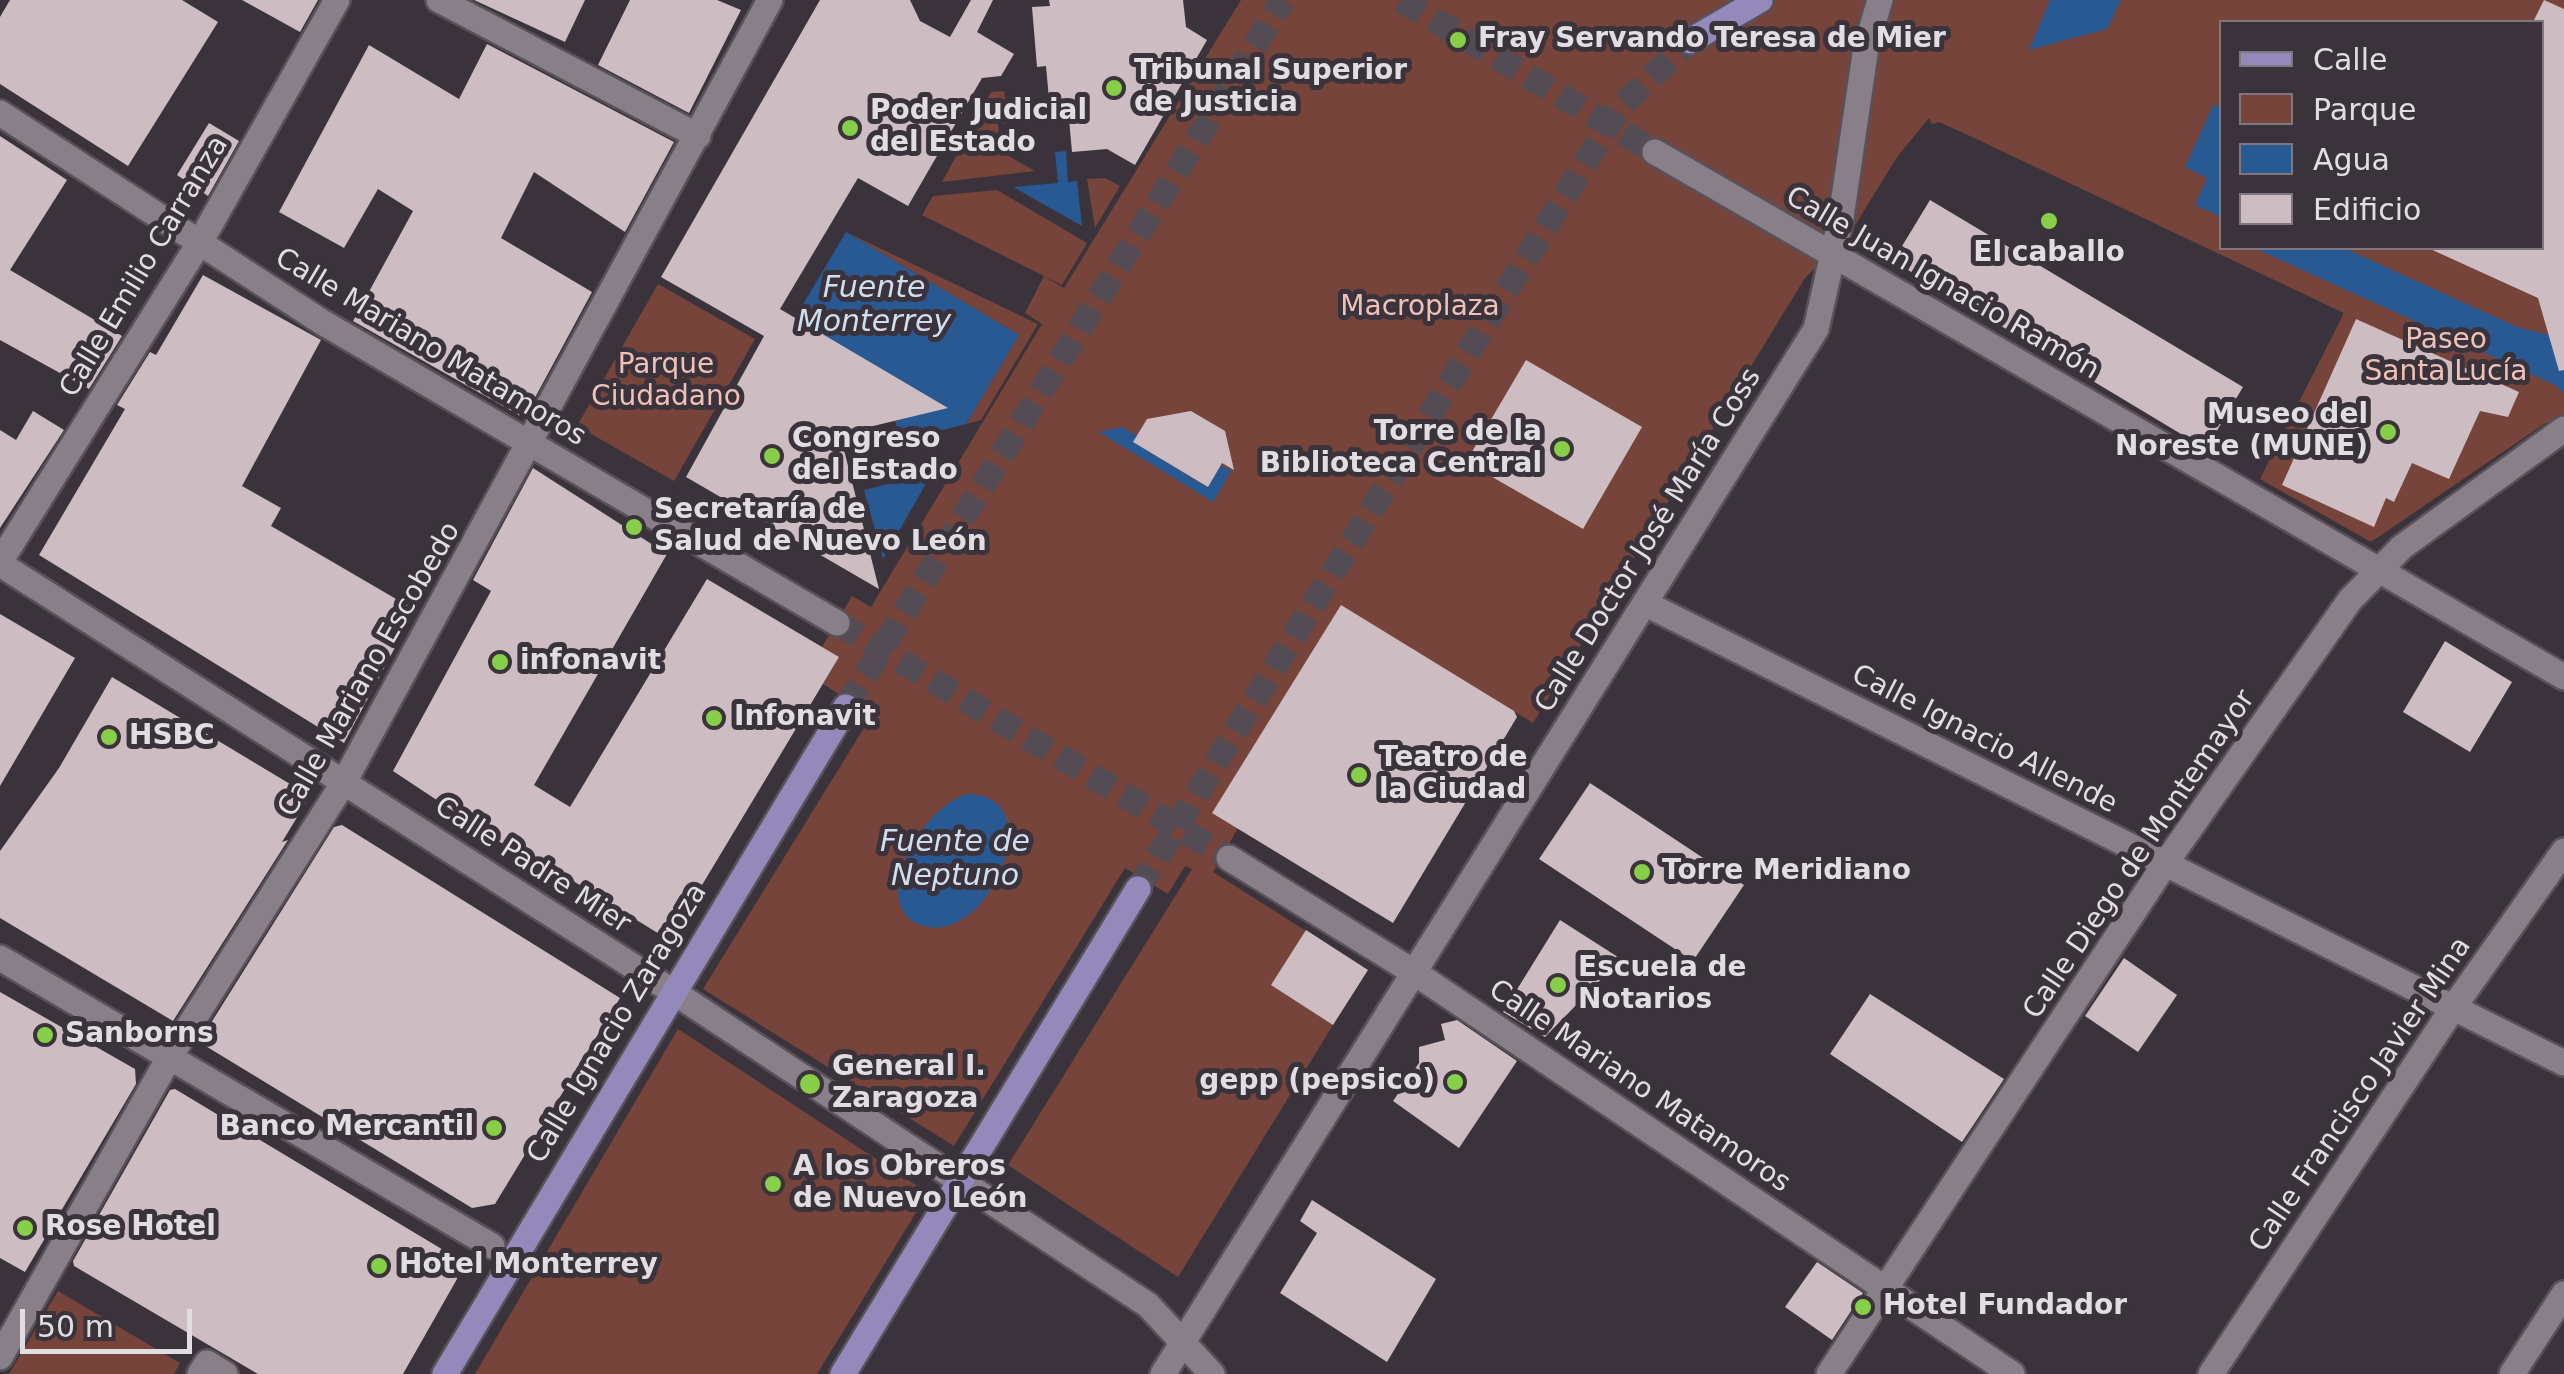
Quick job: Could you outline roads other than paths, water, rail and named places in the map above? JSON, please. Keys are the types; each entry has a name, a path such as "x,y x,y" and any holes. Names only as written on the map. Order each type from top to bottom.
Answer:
{"main road":[{"path":"1690,42 1760,0"},
{"name":"Calle Ignacio Zaragoza","path":"446,1374 672,991 846,707"},
{"path":"843,1374 1138,889"}],"street":[{"name":"Calle Emilio Carranza","path":"0,563 198,244 337,0"},
{"path":"439,0 698,136"},
{"name":"Calle Mariano Escobedo","path":"0,1357 169,1058 344,782 770,0"},
{"name":"Calle Doctor José María Coss","path":"1163,1374 1816,329 1833,259 1866,47 1880,0"},
{"name":"Calle Mariano Matamoros","path":"0,112 198,244 836,623"},
{"name":"Calle Juan Ignacio Ramón","path":"1655,152 1833,259 2564,678"},
{"name":"Calle Diego de Montemayor","path":"1828,1374 2165,864 2350,600 2378,568 2564,430"},
{"name":"Calle Padre Mier","path":"0,563 672,991 1148,1305 1212,1374"},
{"name":"Calle Ignacio Allende","path":"1646,604 2564,1063"},
{"name":"Calle Francisco Javier Mina","path":"2211,1374 2453,1008 2564,851"},
{"name":"Calle Mariano Matamoros","path":"1229,858 1415,973 2012,1374"},
{"path":"0,958 492,1246"},
{"path":"2512,1374 2564,1294"}],"water":[{"path":"2050,0 2121,0 2107,29 2029,50"},
{"path":"2214,104 2219,107 2219,216 2195,205 2207,178 2185,167"},
{"path":"1066,151 1068,182 1077,181 1082,226 1013,187 1058,183 1055,152"},
{"name":"Fuente Monterrey","path":"846,232 1019,335 966,424 900,441 895,421 946,407 795,318"},
{"path":"2258,250 2348,250 2517,327 2564,339 2564,393 2555,385"},
{"path":"1122,427 1137,436 1134,442 1207,487 1221,465 1231,471 1213,502 1099,432"},
{"path":"932,473 883,559 864,490"},
{"name":"Fuente de Neptuno","path":"967,794 992,800 1005,816 1009,839 1003,865 991,890 973,911 952,924 929,927 910,919 900,904 904,863 930,820"}],"tunnel":[{"path":"846,707 1283,0"},
{"path":"1401,0 1655,152"},
{"path":"1138,889 1619,108 1690,41"},
{"path":"837,623 1229,858"}],"place":[{"name":"Fray Servando Teresa de Mier","path":"1458,40"},
{"name":"Tribunal Superior de Justicia","path":"1114,88"},
{"name":"Poder Judicial del Estado","path":"850,128"},
{"name":"El caballo","path":"2049,221"},
{"name":"Museo del Noreste (MUNE)","path":"2388,432"},
{"name":"Torre de la Biblioteca Central","path":"1562,449"},
{"name":"Congreso del Estado","path":"772,456"},
{"name":"Secretaría de Salud de Nuevo León","path":"634,527"},
{"name":"infonavit","path":"500,662"},
{"name":"Infonavit","path":"714,718"},
{"name":"HSBC","path":"109,737"},
{"name":"Teatro de la Ciudad","path":"1359,775"},
{"name":"Torre Meridiano","path":"1642,872"},
{"name":"Escuela de Notarios","path":"1558,985"},
{"name":"Sanborns","path":"45,1035"},
{"name":"gepp (pepsico)","path":"1455,1082"},
{"name":"General I. Zaragoza","path":"810,1084"},
{"name":"Banco Mercantil","path":"494,1128"},
{"name":"A los Obreros de Nuevo León","path":"773,1184"},
{"name":"Rose Hotel","path":"25,1228"},
{"name":"Hotel Monterrey","path":"379,1266"},
{"name":"Hotel Fundador","path":"1863,1307"}],"park label":[{"name":"Macroplaza","path":"1420,308"},
{"name":"Paseo Santa Lucía","path":"2446,357"},
{"name":"Parque Ciudadano","path":"666,382"}]}
